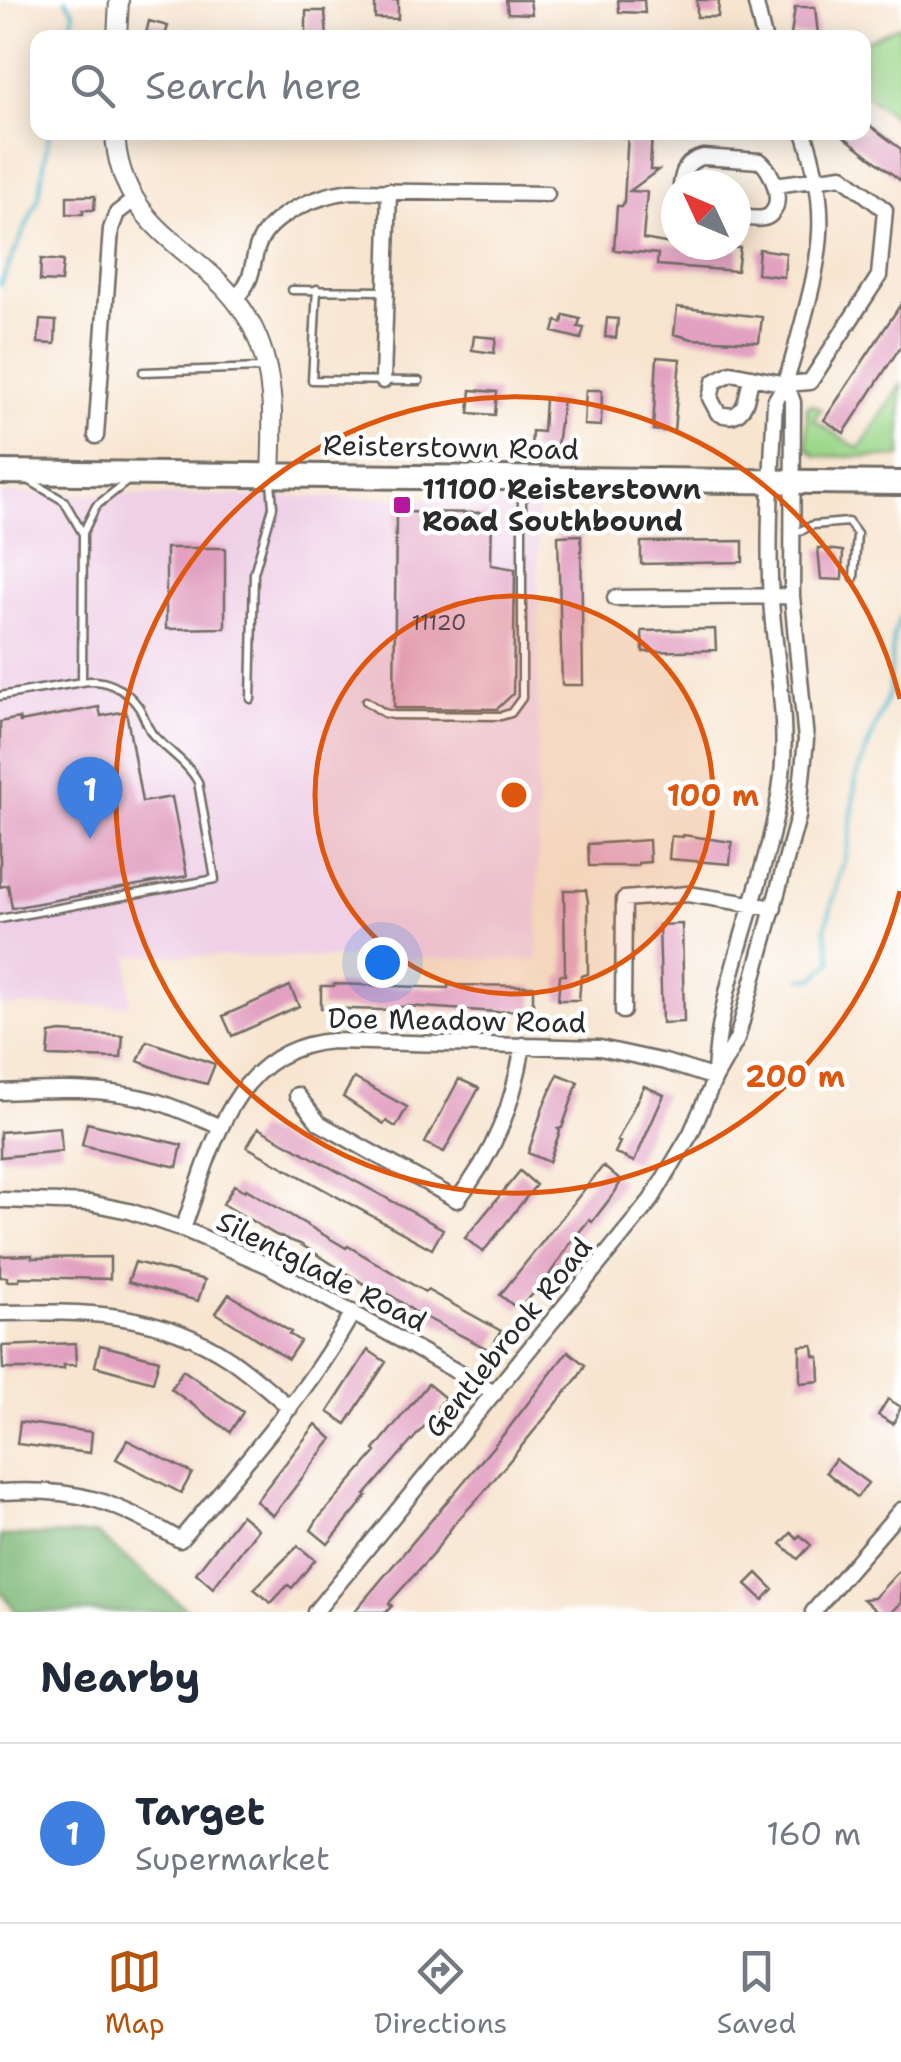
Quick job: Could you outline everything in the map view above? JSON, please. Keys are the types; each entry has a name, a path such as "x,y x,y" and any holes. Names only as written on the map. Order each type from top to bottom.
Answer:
{"main road":[{"name":"Reisterstown Road","path":"6,472 901,484"}],"street":[{"path":"117,30 119,0"},
{"path":"755,0 762,30"},
{"path":"117,140 122,169 134,200 167,240 235,298 254,328 268,366 272,398 271,475"},
{"path":"781,482 774,401 786,384 817,272 822,222 818,179 806,140"},
{"path":"683,170 694,159 703,157 760,160 769,169 775,185 776,204 768,217 751,216"},
{"path":"751,377 786,384 810,382 880,276 885,210 842,176 775,185"},
{"path":"382,381 389,191"},
{"path":"235,298 251,279 260,241 281,218 332,193 547,194"},
{"path":"96,436 111,229 117,212 134,200"},
{"name":"Gentlebrook Road","path":"315,1612 651,1200 691,1133 737,1039 798,817 806,740 792,596 793,534 781,482"},
{"name":"Gentlebrook Road","path":"715,1078 717,1032 776,815 784,739 771,597 781,482"},
{"path":"615,598 792,596"},
{"path":"623,1011 624,899 688,894 774,908"},
{"name":"Doe Meadow Road","path":"182,1228 235,1099 267,1064 298,1046 333,1041 572,1046 630,1053 715,1078"},
{"path":"297,1095 320,1123 457,1200 476,1177 500,1134 512,1101 523,1045"},
{"path":"0,1092 65,1088 127,1095 158,1102 221,1126"},
{"name":"Silentglade Road","path":"0,1200 90,1203 182,1228 267,1265 496,1393"},
{"path":"0,1492 41,1490 94,1497 180,1540 290,1408 353,1312"},
{"path":"0,1313 107,1314 173,1328 232,1360 290,1408"},
{"path":"813,1612 901,1510"}],"lane":[{"path":"292,290 385,291"},
{"path":"317,290 312,380 419,382"},
{"path":"143,372 249,370 268,366"},
{"path":"6,472 64,501 82,534"},
{"path":"82,682 82,534 96,506 138,474"},
{"path":"251,700 254,573 273,507 271,475"},
{"path":"366,701 392,715 501,716 517,707 522,698 522,478"},
{"path":"793,534 813,525 848,522 856,534 854,578"},
{"path":"0,696 102,680 128,696 137,705 147,728 198,782 215,879 0,918"}],"shaded area":[{"path":"0,493 538,500 538,960 129,955 130,1005 0,1006"}],"green space":[{"path":"901,25 901,122 871,99 871,39"},
{"path":"901,385 901,457 816,456 807,447 807,406 812,404 821,409 814,420 859,449"},
{"path":"97,1534 190,1612 16,1612 0,1590 0,1536"}],"building":[{"path":"375,0 398,0 398,19 375,18"},
{"path":"506,0 530,0 532,14 508,13"},
{"path":"618,0 644,0 645,13 619,12"},
{"path":"697,0 719,0 718,17 697,17"},
{"path":"795,7 815,7 817,30 792,30"},
{"path":"306,11 325,11 326,30 306,30"},
{"path":"149,21 168,26 167,30 147,30"},
{"path":"871,126 901,149 901,181 848,140 871,140"},
{"path":"628,140 652,140 650,170 658,170 630,191 647,192 643,239 661,242 661,260 738,260 737,271 657,265 658,254 614,250 617,206 622,206"},
{"path":"67,196 95,196 94,210 67,214"},
{"path":"759,249 786,253 784,277 757,274"},
{"path":"41,259 63,261 61,282 40,281"},
{"path":"901,304 901,346 844,433 824,420"},
{"path":"677,307 762,317 759,342 692,339 674,334"},
{"path":"564,315 580,319 578,327 584,328 581,339 553,332 556,321 562,323"},
{"path":"607,318 618,319 616,338 605,337"},
{"path":"40,320 56,321 55,344 38,343"},
{"path":"474,336 496,338 494,353 472,350"},
{"path":"657,357 680,359 674,432 653,430"},
{"path":"471,390 497,392 495,415 469,413"},
{"path":"586,390 602,390 601,426 584,425"},
{"path":"545,399 563,400 556,453 531,452 532,431 543,432"},
{"path":"396,512 492,513 491,565 515,569 513,694 497,709 394,708"},
{"path":"581,535 583,685 562,685 558,536"},
{"path":"743,541 743,562 641,564 641,542"},
{"path":"166,548 225,548 225,628 166,629"},
{"path":"818,548 843,551 842,580 821,579"},
{"path":"715,629 716,650 643,652 642,631"},
{"path":"99,707 101,716 126,711 142,802 172,797 187,876 12,908 8,885 0,887 0,722"},
{"path":"671,836 732,842 730,864 669,859"},
{"path":"649,840 650,862 638,866 589,866 588,844"},
{"path":"564,890 586,890 588,902 588,974 581,976 579,1000 558,1000 560,975 565,975"},
{"path":"682,924 684,1022 662,1023 659,925"},
{"path":"290,986 299,1006 232,1036 223,1016"},
{"path":"321,986 533,986 533,1008 497,1012 407,1006 382,1010 321,1008"},
{"path":"50,1034 123,1036 121,1058 48,1056"},
{"path":"147,1041 215,1064 207,1084 138,1061"},
{"path":"558,1074 578,1082 549,1162 528,1153"},
{"path":"354,1078 407,1107 396,1127 386,1121 384,1124 343,1097"},
{"path":"459,1079 479,1088 444,1152 425,1143"},
{"path":"644,1086 664,1095 634,1162 615,1153"},
{"path":"87,1123 182,1145 177,1167 82,1145"},
{"path":"60,1127 62,1151 0,1157 0,1132"},
{"path":"258,1128 443,1229 432,1249 247,1147"},
{"path":"603,1166 621,1181 615,1192 571,1242 544,1283 518,1309 500,1295"},
{"path":"520,1171 536,1185 483,1252 465,1238"},
{"path":"234,1185 501,1331 490,1350 415,1312 380,1288 377,1292 300,1244 276,1235 223,1204"},
{"path":"0,1256 110,1257 110,1279 20,1277 19,1281 7,1281 7,1277 0,1277"},
{"path":"135,1262 205,1280 198,1301 128,1282"},
{"path":"229,1294 300,1341 288,1359 216,1313"},
{"path":"75,1343 76,1365 64,1365 64,1369 3,1369 2,1346"},
{"path":"100,1345 159,1360 153,1382 95,1366"},
{"path":"813,1345 814,1356 819,1357 820,1381 800,1383 800,1346"},
{"path":"368,1350 386,1362 346,1424 328,1412"},
{"path":"568,1351 585,1365 579,1376 389,1603 392,1606 386,1612 354,1612 508,1429"},
{"path":"183,1370 243,1412 230,1432 171,1389"},
{"path":"428,1384 445,1398 440,1408 328,1544 311,1530 317,1520"},
{"path":"888,1399 901,1407 893,1424 878,1415"},
{"path":"20,1422 92,1432 90,1453 17,1444"},
{"path":"316,1424 332,1439 273,1516 256,1501"},
{"path":"127,1440 192,1473 181,1493 116,1459"},
{"path":"835,1459 868,1483 857,1497 826,1472"},
{"path":"241,1515 258,1529 213,1588 196,1573"},
{"path":"791,1533 811,1545 798,1559 781,1544"},
{"path":"298,1546 315,1560 292,1588 288,1585 271,1603 254,1589"},
{"path":"901,1569 901,1603 892,1612 877,1612 863,1599 874,1598"},
{"path":"757,1573 773,1589 763,1600 746,1584"}],"waterway":[{"path":"66,0 74,12 71,30"},
{"path":"0,285 39,197 48,140"},
{"path":"802,979 815,978 832,961 825,929 849,843 856,777 889,692 893,637 901,615"}],"place":[{"name":"11100 Reisterstown Road Southbound","path":"402,505"},
{"name":"Target","path":"90,839"}]}
